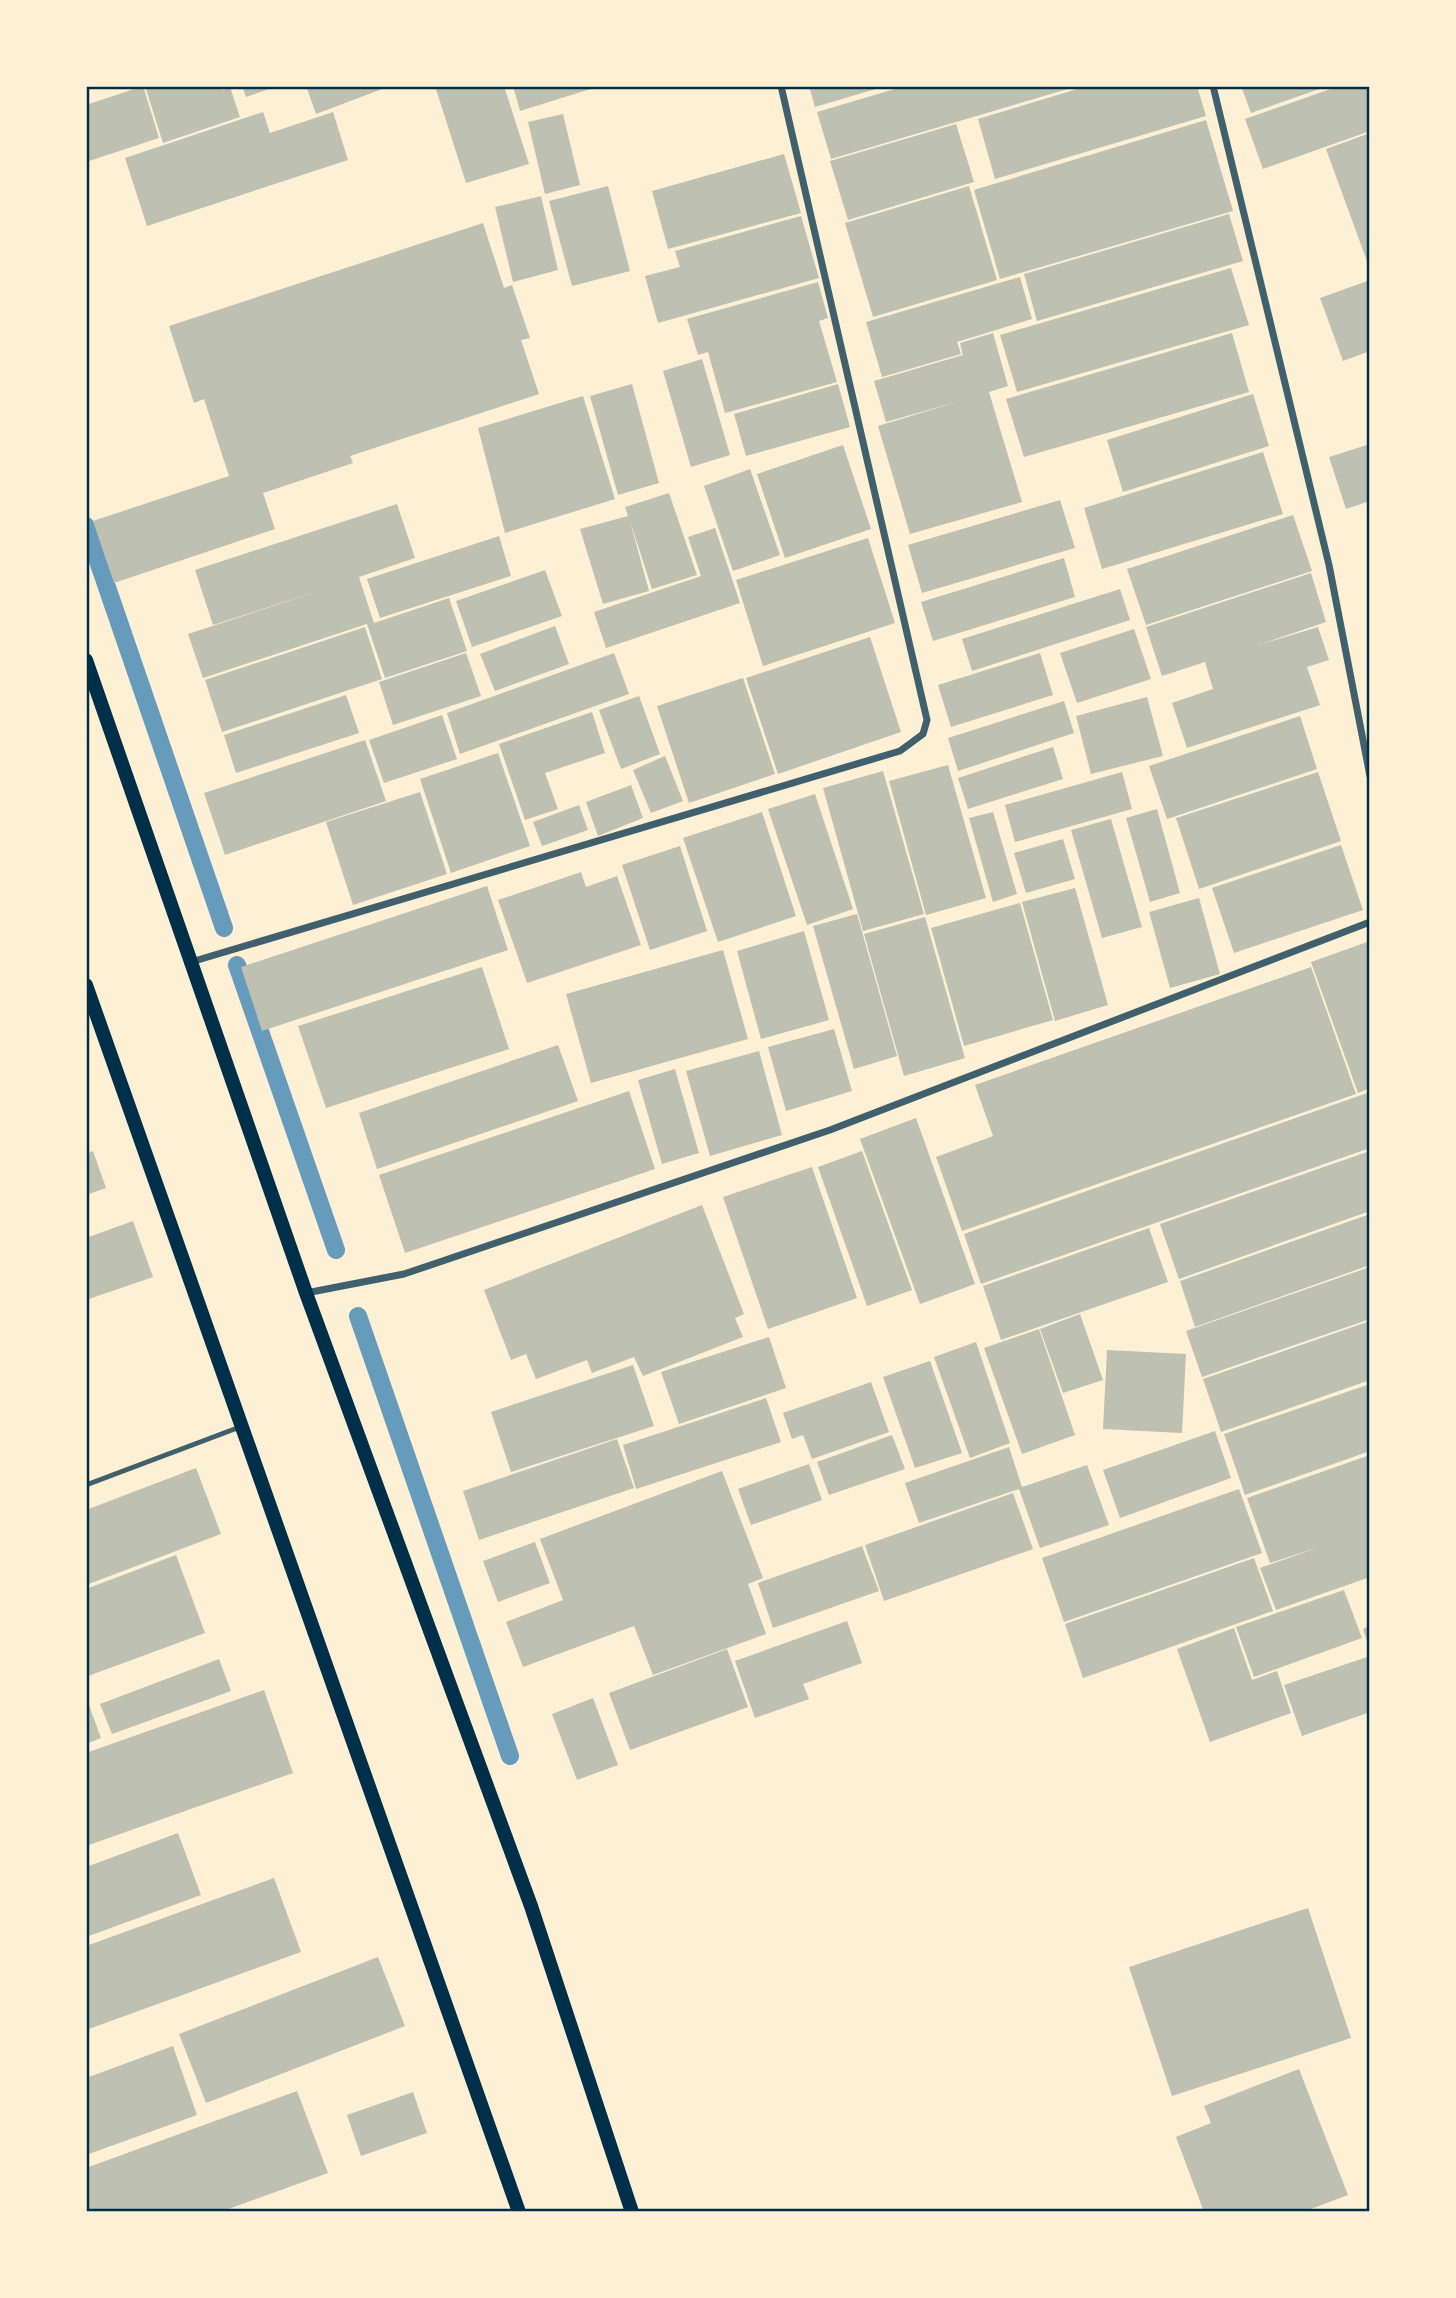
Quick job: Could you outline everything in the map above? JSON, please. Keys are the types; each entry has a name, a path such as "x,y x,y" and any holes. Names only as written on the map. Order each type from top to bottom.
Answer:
{"main road":[{"path":"86,660 306,1293 531,1906 632,2212"},
{"path":"86,985 240,1427 520,2212"}],"street":[{"path":"190,962 900,751 923,734 927,720 780,86"},
{"path":"1213,86 1329,565 1370,776"},
{"path":"306,1293 404,1273 830,1130 1370,922"}],"lane":[{"path":"86,1485 240,1427"}],"building":[{"path":"143,86 159,138 86,162 86,105"},
{"path":"145,86 221,86 223,90 230,87 240,117 163,143"},
{"path":"242,86 277,86 246,97"},
{"path":"306,86 390,86 316,114"},
{"path":"435,86 504,86 529,164 466,183"},
{"path":"513,86 600,86 520,111"},
{"path":"809,86 886,86 815,107"},
{"path":"905,86 1078,86 831,159 817,112"},
{"path":"1087,86 1197,86 1206,116 995,179 978,119"},
{"path":"1241,86 1328,86 1251,113"},
{"path":"1339,86 1370,86 1370,131 1263,169 1245,119"},
{"path":"263,112 270,133 333,112 348,160 147,226 125,158"},
{"path":"563,114 580,185 545,194 528,122"},
{"path":"1206,120 1233,211 1000,279 974,190"},
{"path":"956,124 974,182 848,220 830,161"},
{"path":"1370,133 1370,263 1368,264 1326,149"},
{"path":"784,154 801,213 668,249 652,191"},
{"path":"608,186 630,271 572,286 549,201"},
{"path":"969,186 997,280 873,317 845,223"},
{"path":"541,196 558,270 513,282 495,207"},
{"path":"1229,214 1243,261 1037,321 1024,274"},
{"path":"801,216 819,278 658,323 645,276 680,267 675,251"},
{"path":"483,223 504,288 512,285 530,338 521,340 539,394 350,456 353,463 263,493 275,529 114,583 93,521 229,476 204,399 194,403 169,326"},
{"path":"1231,268 1249,325 1017,392 1000,335"},
{"path":"1020,277 1032,319 957,342 961,354 882,377 866,322"},
{"path":"1370,280 1370,351 1343,361 1320,298"},
{"path":"818,282 828,318 819,321 837,382 725,413 708,352 698,355 687,319"},
{"path":"993,333 1008,386 989,392 1022,502 910,534 878,426 960,401 886,422 874,381 963,355 960,343"},
{"path":"1232,333 1249,392 1024,457 1006,399"},
{"path":"702,359 730,455 691,467 663,371"},
{"path":"632,384 659,483 618,495 590,396"},
{"path":"838,384 850,427 746,456 734,414"},
{"path":"1253,394 1269,446 1123,492 1107,440"},
{"path":"583,396 615,499 505,533 478,428"},
{"path":"1370,444 1370,501 1346,509 1329,457"},
{"path":"843,445 871,529 785,558 757,474"},
{"path":"1263,452 1283,514 1102,569 1084,508"},
{"path":"750,469 780,555 733,571 704,486"},
{"path":"669,493 697,575 652,589 630,521 649,591 603,604 580,529 628,516 625,507"},
{"path":"1060,500 1075,548 922,593 908,545"},
{"path":"397,504 415,558 359,577 374,623 449,598 467,651 385,678 367,624 203,678 188,634 337,585 213,625 195,570"},
{"path":"1293,515 1312,571 1146,625 1127,569"},
{"path":"715,528 740,603 606,648 594,612 701,576 688,537"},
{"path":"499,536 511,576 380,618 367,579"},
{"path":"868,538 895,623 763,666 736,580"},
{"path":"1064,558 1075,597 933,641 921,602"},
{"path":"545,570 562,616 472,647 456,601"},
{"path":"1311,573 1326,622 1258,645 1318,627 1329,660 1307,667 1320,705 1187,748 1172,703 1213,689 1205,662 1162,676 1146,627"},
{"path":"1120,589 1130,620 972,671 962,639"},
{"path":"555,626 569,664 495,691 480,654"},
{"path":"365,627 382,679 222,732 205,680"},
{"path":"1134,629 1151,679 1077,703 1060,653"},
{"path":"870,637 901,732 778,774 746,678"},
{"path":"466,653 481,696 393,725 379,682"},
{"path":"614,653 629,694 460,754 447,713"},
{"path":"1040,653 1053,695 951,727 938,685"},
{"path":"743,678 775,774 689,803 657,706"},
{"path":"346,695 359,733 236,773 224,735"},
{"path":"639,696 660,754 621,769 599,710"},
{"path":"1147,697 1163,756 1091,774 1076,716"},
{"path":"1064,701 1074,733 958,771 948,738"},
{"path":"592,712 605,753 545,773 558,809 525,820 499,744"},
{"path":"442,715 457,759 384,783 369,740"},
{"path":"1300,716 1317,769 1167,819 1149,766"},
{"path":"365,740 386,801 225,855 204,793"},
{"path":"1053,747 1063,779 968,809 958,778"},
{"path":"498,753 530,846 451,873 420,779"},
{"path":"665,756 683,801 651,813 633,770"},
{"path":"948,765 986,898 926,915 889,781"},
{"path":"883,771 924,914 863,931 823,788"},
{"path":"1122,772 1132,809 1015,842 1005,805"},
{"path":"1318,772 1341,841 1199,889 1176,818"},
{"path":"631,785 643,818 598,836 586,802"},
{"path":"420,792 447,874 353,905 326,822"},
{"path":"815,794 853,909 807,925 768,809"},
{"path":"579,805 588,830 542,846 533,822"},
{"path":"1157,809 1180,893 1150,902 1126,818"},
{"path":"762,812 796,916 718,942 683,838"},
{"path":"993,812 1017,894 993,902 969,818"},
{"path":"1111,819 1142,927 1102,938 1071,830"},
{"path":"1063,839 1075,879 1026,893 1014,853"},
{"path":"1341,845 1363,910 1234,953 1212,888"},
{"path":"680,846 707,931 650,950 622,865"},
{"path":"581,872 586,887 617,876 641,945 527,983 498,900"},
{"path":"487,886 508,950 262,1031 241,967"},
{"path":"1075,888 1108,1005 1055,1021 1022,902"},
{"path":"1199,898 1220,974 1170,988 1149,912"},
{"path":"1020,903 1053,1020 964,1046 931,928"},
{"path":"857,914 897,1056 854,1069 813,926"},
{"path":"925,917 965,1058 904,1076 864,934"},
{"path":"804,931 829,1020 761,1039 737,951"},
{"path":"1370,941 1370,1088 1358,1093 1311,962"},
{"path":"723,950 748,1039 591,1083 566,994"},
{"path":"482,967 509,1049 326,1108 298,1026"},
{"path":"1311,967 1356,1094 962,1231 936,1157 993,1136 975,1085"},
{"path":"834,1029 852,1091 786,1111 768,1047"},
{"path":"558,1045 578,1101 377,1169 359,1113"},
{"path":"759,1051 782,1135 710,1156 686,1071"},
{"path":"675,1069 699,1153 662,1164 638,1080"},
{"path":"629,1091 655,1169 405,1253 379,1175"},
{"path":"1370,1092 1370,1148 981,1284 964,1234"},
{"path":"916,1118 975,1284 920,1304 860,1139"},
{"path":"93,1151 106,1188 86,1195 86,1154"},
{"path":"862,1151 912,1290 867,1306 818,1167"},
{"path":"1370,1151 1370,1211 1179,1279 1160,1224"},
{"path":"812,1167 857,1298 768,1329 723,1197"},
{"path":"702,1205 744,1314 735,1318 743,1337 643,1376 634,1357 592,1373 587,1360 536,1379 526,1354 511,1360 484,1290"},
{"path":"1370,1214 1370,1265 1195,1327 1180,1281"},
{"path":"133,1221 153,1277 86,1300 86,1238"},
{"path":"1149,1228 1168,1282 1001,1340 983,1286"},
{"path":"1370,1267 1370,1319 1202,1377 1186,1331"},
{"path":"1080,1314 1103,1380 1063,1393 1040,1329"},
{"path":"1370,1321 1370,1380 1221,1432 1203,1379"},
{"path":"1039,1329 1075,1435 1022,1454 984,1348"},
{"path":"769,1337 786,1388 679,1424 661,1372"},
{"path":"976,1342 1010,1443 970,1458 934,1357"},
{"path":"1107,1350 1186,1354 1182,1433 1103,1429"},
{"path":"930,1361 962,1453 915,1468 883,1377"},
{"path":"633,1365 654,1426 511,1472 491,1412"},
{"path":"871,1382 889,1432 812,1459 803,1435 792,1439 783,1413"},
{"path":"1370,1384 1370,1451 1245,1495 1224,1434"},
{"path":"766,1398 781,1442 636,1489 623,1445"},
{"path":"1215,1431 1231,1478 1120,1518 1103,1470"},
{"path":"892,1435 905,1469 829,1495 817,1462"},
{"path":"617,1439 634,1488 479,1540 463,1491"},
{"path":"1009,1447 1022,1487 1087,1465 1109,1525 1040,1548 1019,1489 919,1523 905,1483"},
{"path":"1370,1455 1370,1577 1276,1610 1260,1568 1320,1547 1270,1563 1247,1498"},
{"path":"809,1464 822,1500 751,1525 738,1489"},
{"path":"196,1468 221,1534 86,1585 86,1510"},
{"path":"722,1471 763,1578 748,1584 766,1634 653,1675 634,1626 523,1667 506,1622 563,1600 540,1539"},
{"path":"1239,1489 1262,1553 1064,1622 1042,1558"},
{"path":"1013,1493 1033,1549 884,1601 865,1545"},
{"path":"535,1542 550,1583 498,1602 483,1561"},
{"path":"862,1546 879,1591 773,1628 758,1583"},
{"path":"176,1555 205,1633 88,1676 86,1589"},
{"path":"1254,1558 1273,1611 1083,1678 1065,1624"},
{"path":"1344,1590 1362,1638 1254,1677 1236,1627"},
{"path":"847,1621 862,1663 803,1684 809,1699 755,1718 735,1661"},
{"path":"1370,1626 1370,1650 1363,1629"},
{"path":"1234,1628 1252,1680 1277,1671 1291,1713 1210,1742 1177,1649"},
{"path":"727,1649 748,1707 630,1750 609,1693"},
{"path":"1370,1656 1370,1712 1302,1736 1284,1685"},
{"path":"219,1659 231,1691 112,1734 100,1704"},
{"path":"264,1690 293,1773 86,1846 86,1753"},
{"path":"86,1697 101,1738 86,1744"},
{"path":"593,1698 618,1765 577,1780 552,1714"},
{"path":"178,1833 201,1895 86,1937 86,1867"},
{"path":"274,1878 301,1952 86,2030 86,1946"},
{"path":"1308,1908 1351,2038 1172,2096 1129,1967"},
{"path":"378,1957 405,2026 206,2103 179,2034"},
{"path":"173,2046 197,2115 86,2155 86,2078"},
{"path":"1299,2069 1348,2195 1303,2212 1204,2212 1176,2137 1211,2123 1204,2106"},
{"path":"297,2091 328,2173 220,2212 86,2212 86,2168"},
{"path":"413,2092 427,2133 361,2156 347,2115"}],"waterway":[{"path":"86,526 224,928"},
{"path":"237,965 336,1250"},
{"path":"358,1316 510,1756"}]}
